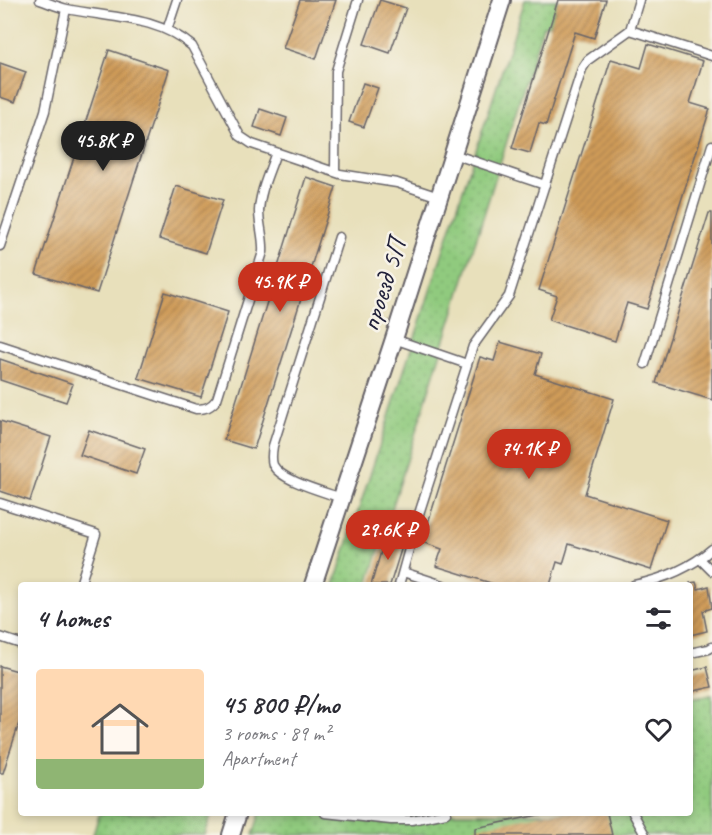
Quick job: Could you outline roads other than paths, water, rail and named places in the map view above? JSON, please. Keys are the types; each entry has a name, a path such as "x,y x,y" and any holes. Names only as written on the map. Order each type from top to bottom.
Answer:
{"street":[{"name":"проезд 5П","path":"314,582 502,0"},
{"path":"231,835 237,816"}],"lane":[{"path":"40,0 66,9 133,19 167,30 182,38 192,46 240,136 252,144 335,172 358,178 397,183 439,197"},
{"path":"167,30 177,0"},
{"path":"335,172 336,71 358,0"},
{"path":"400,582 417,520 473,346 509,296 582,69 588,60 630,30 639,0"},
{"path":"0,246 45,111 66,9"},
{"path":"630,30 712,56"},
{"path":"645,364 712,145"},
{"path":"0,345 196,409 212,406 217,399 263,252 264,240 259,212 261,195 276,152"},
{"path":"453,154 545,185"},
{"path":"339,237 271,456 273,466 280,473 310,488 341,498"},
{"path":"394,339 467,364"},
{"path":"0,503 96,534 81,582"},
{"path":"645,582 675,574 712,549"},
{"path":"700,559 712,571"},
{"path":"403,572 433,582"},
{"path":"0,637 18,643"},
{"path":"693,652 712,646"},
{"path":"353,816 391,820 412,820 432,816"},
{"path":"635,816 645,835"}]}
